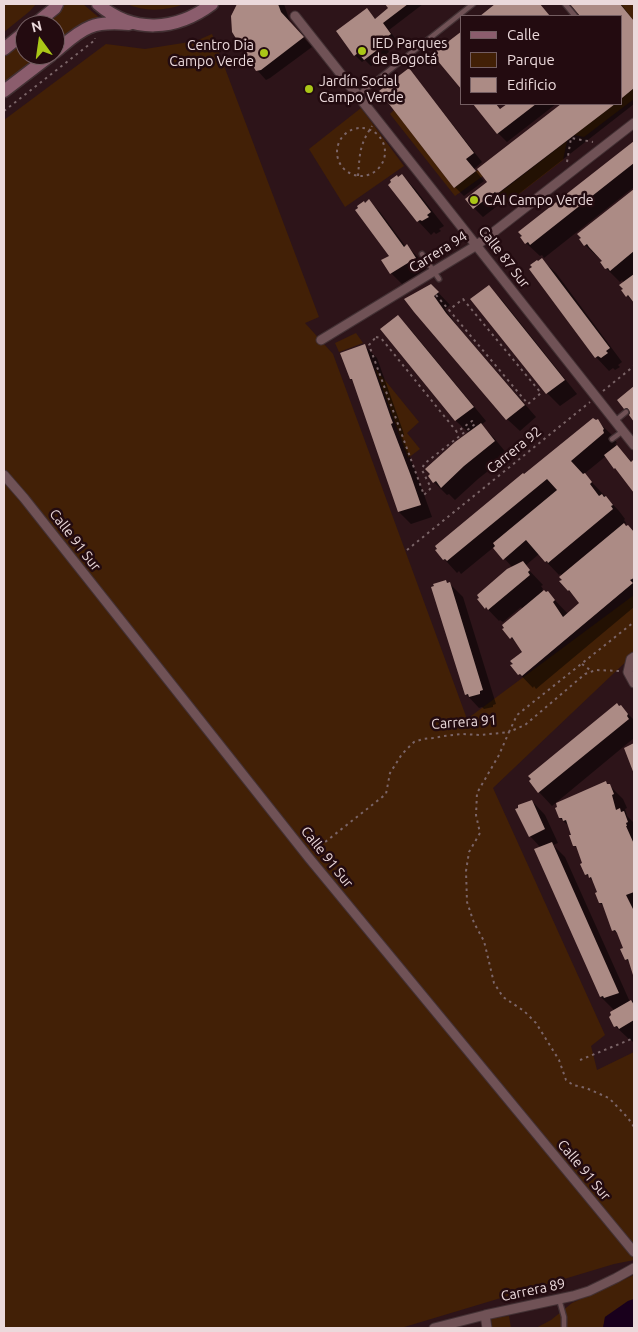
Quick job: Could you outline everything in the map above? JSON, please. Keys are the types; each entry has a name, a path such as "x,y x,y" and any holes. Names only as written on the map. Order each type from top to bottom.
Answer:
{"main road":[{"path":"46,15 57,4"},
{"path":"98,4 120,18 136,24 153,26"},
{"path":"65,44 91,26 121,23 153,26 170,24 186,20 212,4"},
{"path":"4,49 15,40"},
{"path":"4,91 38,65"}],"street":[{"name":"Calle 87 Sur","path":"295,16 634,445"},
{"name":"Carrera 94","path":"321,340 477,244 634,123"},
{"name":"Calle 91 Sur","path":"4,475 309,858 634,1252"},
{"path":"633,658 628,672 634,684"},
{"name":"Carrera 89","path":"434,1328 485,1315 559,1300 588,1291 634,1268"},
{"path":"485,1315 487,1328"}],"lane":[{"path":"358,95 473,4"},
{"path":"565,4 573,15"},
{"path":"422,254 439,279"},
{"path":"615,421 626,412"},
{"path":"612,439 623,431"},
{"path":"559,1300 564,1317 564,1328"}],"path":[{"path":"4,111 96,40 91,26"},
{"path":"358,176 362,141 377,119"},
{"path":"359,128 369,130 374,132 383,144 383,160 373,172 358,176 351,174 340,163 337,156 337,148 344,135 351,130 359,128"},
{"path":"567,162 571,138 593,142"},
{"path":"436,295 448,310 528,404 541,394 463,299 448,310"},
{"path":"376,337 381,338 458,432 472,421 475,424 424,464 422,470 431,488 424,495 369,344 376,337"},
{"name":"Carrera 92","path":"406,550 634,366"},
{"name":"Carrera 91","path":"309,858 315,850 386,794 390,773 402,754 414,742 462,734 481,735 509,732 517,715 634,622"},
{"path":"582,664 590,671"},
{"path":"628,672 590,671 525,725 509,732 499,755 477,793 476,815 480,833 469,852 466,871 467,902 474,924 484,941 494,984 504,997 536,1023 559,1060 566,1080 573,1085 586,1088 608,1098 628,1118 634,1127"},
{"path":"580,1060 634,1038"}],"green space":[{"path":"4,4 36,4 25,15 15,15 15,23 4,32"},
{"path":"65,4 83,4 102,20 65,40 65,15 54,15"},
{"path":"127,4 184,4 155,10"},
{"path":"620,4 634,4 634,21"},
{"path":"212,34 319,317 305,323 333,354 467,719 634,595 634,654 493,788 605,1035 591,1046 597,1070 634,1052 634,1260 614,1264 401,1328 4,1328 4,120 106,44 145,49 196,41"},
{"path":"15,46 15,65 29,65 4,85 4,55"},
{"path":"634,88 634,99 584,137 574,135 614,105 623,105 623,97"},
{"path":"361,108 404,166 345,207 309,149"},
{"path":"394,110 454,188 478,170 483,176 455,196 390,114"},
{"path":"567,141 563,160 505,205 497,195"},
{"path":"356,333 363,343 339,352 335,343"},
{"path":"375,368 419,422 407,433 420,449 408,458"},
{"path":"634,1275 634,1299 605,1317 603,1328 536,1328 551,1320 572,1303"},
{"path":"509,1316 511,1328 492,1328 491,1318"}],"shaded area":[{"path":"634,1299 634,1328 603,1328 605,1317"}],"building":[{"name":"Centro Dia Campo Verde","path":"237,4 278,4 281,12 304,37 261,70 256,71 232,32 231,16"},
{"path":"385,4 408,4 383,23 391,34 381,41 384,45 364,60 358,53 354,56 336,31 367,8 375,19 388,8"},
{"path":"495,4 540,4 549,15 481,15"},
{"path":"570,4 620,4 634,21 634,88 623,97 623,15 579,15"},
{"path":"460,33 460,88 432,54"},
{"path":"409,68 474,153 466,159 476,171 454,188 379,91"},
{"path":"474,105 497,105 500,109 506,105 535,105 497,134"},
{"path":"560,105 614,105 497,194 495,192 473,209 465,199 487,182 477,169"},
{"path":"634,141 634,163 530,245 528,242 525,244 518,232"},
{"path":"402,174 431,212 427,215 429,217 422,221 417,222 388,185 391,182 390,180"},
{"path":"634,189 634,251 610,271 608,268 605,269 600,262 602,261 587,244 584,246 577,234"},
{"path":"369,199 404,247 407,244 416,258 390,274 381,260 389,256 355,210 358,208 357,206"},
{"path":"542,258 610,348 606,351 608,353 601,358 598,356 595,358 529,269 532,267 530,265"},
{"path":"634,274 634,303 628,295 626,297 619,285"},
{"path":"431,284 439,292 434,296 446,313 525,405 506,420 404,299"},
{"path":"489,285 565,380 546,394 470,299"},
{"path":"398,315 474,407 455,421 380,329"},
{"path":"365,344 393,423 391,424 421,505 398,512 352,379 350,379 340,353"},
{"path":"634,386 634,422 629,415 629,410 627,408 624,409 617,400"},
{"path":"593,418 598,419 604,429 604,433 571,461 583,474 585,473 599,496 602,494 604,497 606,496 613,505 611,506 613,509 548,563 526,540 503,560 493,548 495,546 493,543 557,490 547,479 447,561 443,560 435,550 437,549 435,546"},
{"path":"481,423 495,441 441,488 436,481 433,483 428,476 430,474 425,469 455,442"},
{"path":"617,445 631,462 634,459 634,493 604,455"},
{"path":"624,523 634,532 634,578 630,580 633,583 522,676 518,675 510,665 513,664 510,661 522,652 512,637 510,639 502,629 504,628 502,625 544,590 548,591 555,600 553,602 563,617 579,603 559,581 562,580 559,577"},
{"path":"523,561 530,570 528,572 530,575 488,610 486,607 485,609 477,599 479,598 477,595 507,569"},
{"path":"446,580 447,583 450,582 483,690 480,691 480,694 469,697 468,694 465,695 431,587 434,586 433,584"},
{"path":"617,703 628,714 629,719 538,793 529,781 531,779 528,776"},
{"path":"634,743 634,774 624,748"},
{"path":"606,781 607,784 610,784 614,794 612,795 616,810 620,808 621,812 624,811 628,822 626,826 634,844 634,892 626,895 634,911 634,975 628,959 625,960 620,949 623,948 617,933 615,930 612,931 602,903 599,903 591,877 589,878 588,874 585,875 580,864 582,863 576,846 573,846 566,820 563,821 562,818 559,818 555,808 557,807 556,803"},
{"path":"532,800 545,829 529,837 515,809 518,808 518,805"},
{"path":"552,842 619,993 604,998 603,996 600,997 534,849"},
{"path":"631,1000 634,1005 634,1020 619,1029 617,1026 614,1027 609,1017 611,1015 610,1012"}],"place":[{"name":"IED Parques de Bogotá","path":"362,51"},
{"name":"Centro Dia Campo Verde","path":"264,53"},
{"name":"Jardín Social Campo Verde","path":"309,89"},
{"name":"CAI Campo Verde","path":"474,200"}]}
